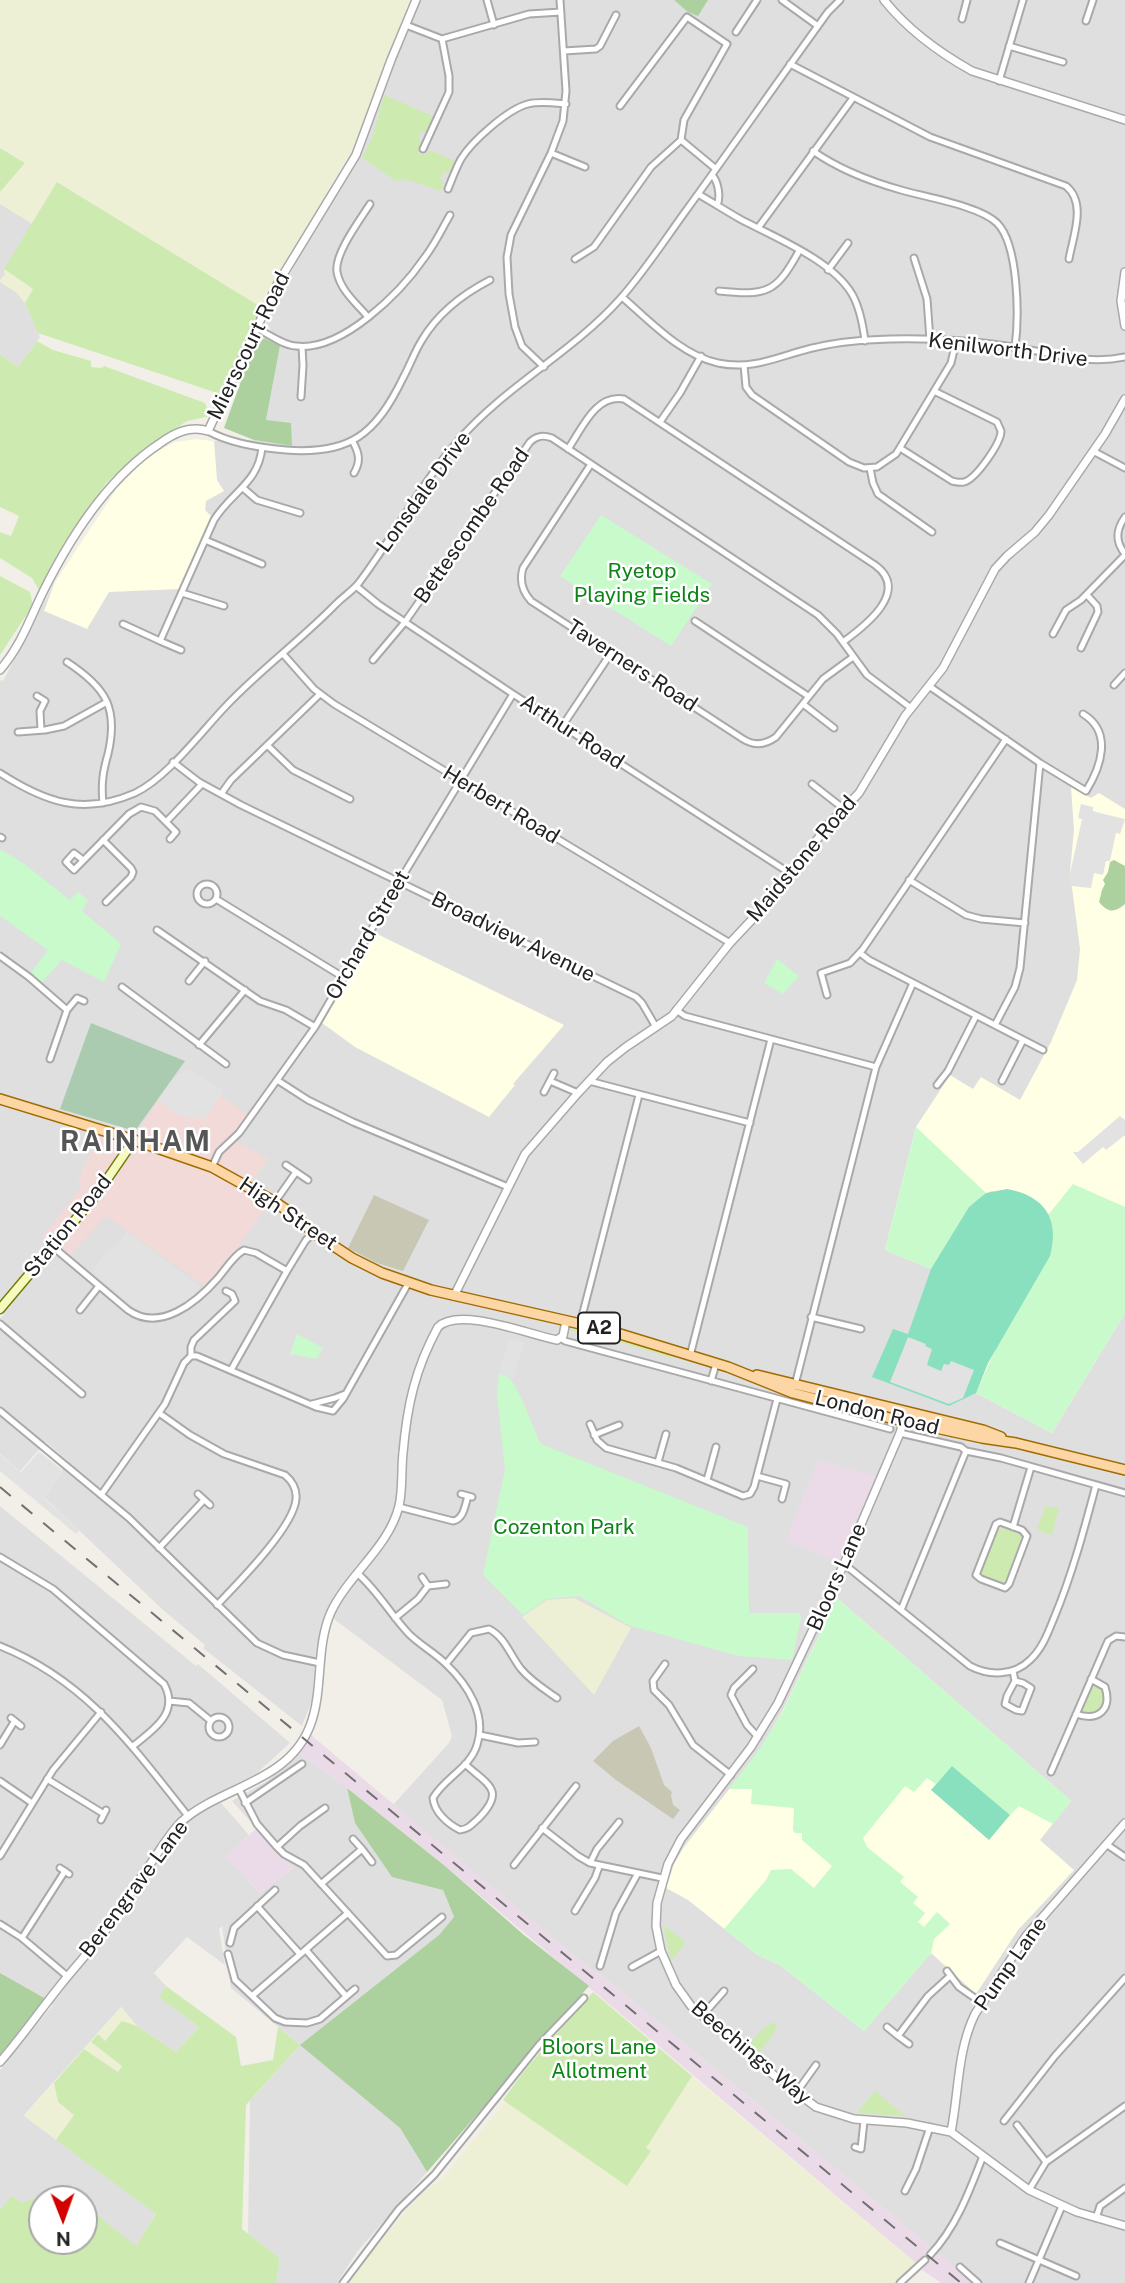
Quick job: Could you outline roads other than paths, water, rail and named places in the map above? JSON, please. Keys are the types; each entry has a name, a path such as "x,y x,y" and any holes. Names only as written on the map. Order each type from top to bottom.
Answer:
{"main road":[{"name":"High Street","path":"0,1099 212,1167 275,1202 314,1233 367,1266 454,1296"},
{"name":"Station Road","path":"0,1309 99,1192 134,1140"},
{"name":"London Road","path":"454,1296 623,1335 794,1388 982,1438 1016,1443 1125,1470"}],"street":[{"name":"Mierscourt Road","path":"0,670 20,642 42,593 67,550 122,473 142,455 174,434 191,429 208,431 291,261 356,155 416,0"},
{"path":"487,0 494,25"},
{"path":"544,367 522,346 515,327 509,295 508,246 564,121 566,104 560,0"},
{"path":"737,32 757,0"},
{"path":"782,0 818,26"},
{"name":"Lonsdale Drive","path":"0,773 23,788 51,800 76,804 103,803 140,791 157,778 237,694 356,586 455,444 480,417 588,331 622,297 839,0"},
{"path":"884,0 903,22 931,46 972,71 1125,121"},
{"path":"962,19 968,0"},
{"path":"999,82 1023,0"},
{"path":"1086,21 1093,0"},
{"path":"406,25 442,39 529,14 561,12"},
{"path":"564,51 596,49 603,43 616,15"},
{"path":"575,259 594,247 651,167 681,140 684,120 727,44 687,17 620,106"},
{"path":"423,149 449,92 442,39"},
{"path":"1009,46 1063,62"},
{"path":"790,64 929,137 1066,186 1075,194 1078,205 1069,259"},
{"path":"758,228 853,98"},
{"path":"448,189 466,152 515,110 535,103 566,104"},
{"path":"681,140 714,172 719,198 717,205"},
{"path":"813,151 859,176 972,210 995,221 1008,241 1014,274 1017,310 1015,347"},
{"path":"551,153 584,167"},
{"path":"698,194 828,270 852,294 861,316 865,341"},
{"path":"368,317 340,281 337,268 343,249 370,204"},
{"path":"256,328 286,344 302,347 332,339 368,317 413,273 429,252 450,215"},
{"path":"828,270 848,243"},
{"path":"719,291 757,293 771,289 782,279 799,251"},
{"path":"914,258 927,299 930,340"},
{"path":"1125,274 1121,302 1125,326"},
{"path":"208,431 262,447 310,450 353,442 371,428 387,406 433,324 463,296 490,280"},
{"name":"Kenilworth Drive","path":"622,297 669,337 716,362 744,365 768,363 816,347 865,341 930,340 1015,347 1088,360 1125,357"},
{"path":"744,365 746,387 752,395 849,462 870,468 885,463 900,448 951,363 956,342"},
{"path":"300,397 302,347"},
{"path":"660,422 701,356"},
{"path":"900,448 952,481 962,483 972,477 998,445 1002,431 997,422 934,391"},
{"path":"568,449 594,410 606,400 625,399 883,571 888,588 884,602 868,621 843,642"},
{"name":"Maidstone Road","path":"454,1296 525,1154 615,1055 667,1020 677,1010 730,943 765,907 828,825 866,783 911,708 946,662 995,569 1042,524 1093,451 1125,399"},
{"name":"Bettescombe Road","path":"373,660 405,622 533,438 547,436 825,620 872,680 911,708"},
{"path":"353,442 359,459 354,473"},
{"path":"160,641 217,514 243,488 259,465 262,447"},
{"path":"1093,451 1125,468"},
{"name":"Taverners Road","path":"591,464 523,568 522,585 531,601 753,744 768,742 776,737 829,674 853,657"},
{"path":"870,468 878,494 932,532"},
{"path":"243,488 257,500 300,513"},
{"path":"1053,634 1066,610 1087,595 1125,555 1117,537 1125,517"},
{"path":"205,540 262,564"},
{"name":"Arthur Road","path":"356,586 513,694 790,874"},
{"path":"182,593 224,606"},
{"path":"1081,648 1098,612 1097,606 1087,595"},
{"path":"695,621 808,696"},
{"path":"123,624 181,650"},
{"path":"563,725 611,653"},
{"name":"Herbert Road","path":"283,654 320,694 730,943"},
{"path":"67,662 95,682 111,714 110,744 101,778 103,803"},
{"path":"1111,677 1116,682 1125,673"},
{"path":"929,686 1040,763 1086,791 1097,773 1102,746 1098,728 1083,714"},
{"path":"221,794 231,780 320,694"},
{"name":"Orchard Street","path":"212,1167 219,1152 236,1138 315,1027 398,882 513,694"},
{"path":"37,696 45,701 41,708 41,730"},
{"path":"18,732 64,726 107,702"},
{"path":"803,704 834,728"},
{"path":"827,995 821,973 848,964 860,953 1006,739"},
{"path":"267,745 293,770 350,799"},
{"name":"Broadview Avenue","path":"173,762 202,784 221,794 636,997 656,1027"},
{"path":"995,1025 1018,980 1040,763"},
{"path":"812,783 844,809"},
{"path":"166,822 202,784"},
{"path":"83,860 137,808 152,809 166,822 176,832 170,839"},
{"path":"103,840 133,872 106,902"},
{"path":"909,880 966,915 1025,923"},
{"path":"216,899 343,977"},
{"path":"159,934 205,961 260,1001 286,1010 315,1027"},
{"path":"860,953 1044,1050"},
{"path":"0,957 29,977 67,1010"},
{"path":"189,981 205,961"},
{"path":"794,1388 876,1067 913,983"},
{"path":"122,988 226,1064"},
{"path":"199,1045 245,990"},
{"path":"50,1059 67,1010 77,998 84,1000"},
{"path":"677,1010 685,1016 876,1067"},
{"path":"937,1085 976,1016"},
{"path":"690,1356 771,1039"},
{"path":"1002,1081 1023,1040"},
{"path":"544,1092 554,1073"},
{"path":"277,1080 308,1100 352,1122 508,1187"},
{"path":"550,1081 578,1093"},
{"path":"589,1082 750,1123"},
{"path":"580,1324 639,1095"},
{"path":"286,1166 309,1180"},
{"path":"275,1202 296,1172"},
{"path":"231,1370 287,1271 306,1240 314,1233"},
{"path":"52,1246 134,1314 154,1319 169,1315 198,1297 244,1250 256,1253 287,1271"},
{"path":"191,1356 197,1356 332,1411 345,1394 409,1282"},
{"path":"74,1301 81,1308 99,1286"},
{"path":"101,1494 159,1413 184,1363 191,1356 194,1340 235,1301 232,1294 226,1291"},
{"path":"811,1317 861,1329"},
{"name":"Berengrave Lane","path":"0,2062 109,1925 171,1833 188,1816 260,1779 279,1766 310,1727 331,1614 357,1573 390,1530 399,1507 412,1386 438,1327 442,1323 485,1321 553,1339 561,1338"},
{"path":"566,1321 561,1338 565,1341 890,1429"},
{"path":"0,1324 82,1394"},
{"path":"711,1381 716,1364"},
{"path":"312,1404 345,1394"},
{"path":"590,1424 594,1435 610,1450 658,1462 743,1496 752,1491 777,1398"},
{"path":"0,1411 101,1494 250,1637 283,1655 320,1663"},
{"path":"159,1413 224,1454 285,1475 296,1491 295,1504 272,1543 216,1605"},
{"name":"Bloors Lane","path":"662,1878 681,1839 758,1737 778,1703 844,1564 905,1416"},
{"path":"594,1435 619,1425"},
{"path":"900,1433 961,1447 966,1451 1125,1493"},
{"path":"658,1462 666,1434"},
{"path":"707,1480 716,1447"},
{"path":"901,1610 966,1451"},
{"path":"1013,1527 1031,1467"},
{"path":"757,1476 786,1484"},
{"path":"782,1499 788,1477"},
{"path":"844,1564 970,1666 991,1673 1013,1671 1037,1653 1052,1623 1069,1584 1097,1485"},
{"path":"198,1494 210,1505"},
{"path":"399,1507 457,1521 470,1497 461,1494"},
{"path":"159,1548 204,1500"},
{"path":"1000,1522 1013,1527 1025,1532 1027,1537 1008,1587 978,1578 977,1571 996,1524 1000,1522"},
{"path":"0,1557 53,1589 163,1683 169,1701 167,1713 161,1723 133,1746"},
{"path":"357,1573 377,1592 395,1618 417,1641 446,1664 464,1685 477,1707 480,1735 474,1753 435,1795 433,1802 437,1811 460,1829 470,1826 491,1805 494,1797 491,1789 465,1764"},
{"path":"422,1577 428,1586"},
{"path":"395,1618 418,1600 428,1586 446,1584"},
{"path":"446,1664 471,1633 489,1629 503,1641 523,1672 557,1698"},
{"path":"1051,1772 1108,1641 1116,1636 1125,1637"},
{"path":"0,1646 46,1670 101,1712 133,1746 188,1816"},
{"path":"665,1664 653,1681 654,1690 669,1705 693,1745 731,1774"},
{"path":"753,1669 731,1693 743,1718 758,1737"},
{"path":"1013,1671 1015,1681 1005,1704 1022,1711 1031,1688 1015,1681"},
{"path":"1076,1714 1094,1717 1099,1715 1105,1703 1105,1686 1091,1679"},
{"path":"169,1701 189,1703 211,1721"},
{"path":"0,1856 47,1779 101,1712"},
{"path":"0,1745 13,1720 21,1726"},
{"path":"480,1735 518,1743 535,1742"},
{"path":"245,1804 302,1764"},
{"path":"47,1779 103,1815"},
{"path":"0,1781 32,1803"},
{"path":"514,1865 576,1786"},
{"path":"239,1789 257,1824 277,1847 304,1865 387,1956 396,1955 442,1917"},
{"path":"277,1847 300,1826 326,1808"},
{"path":"590,1863 597,1849 619,1822"},
{"name":"Pump Lane","path":"951,2132 965,2039 982,2003 1026,1936 1125,1823"},
{"path":"542,1828 578,1856 599,1867 662,1878"},
{"path":"353,1839 372,1862"},
{"path":"1106,1844 1125,1857"},
{"path":"321,1884 362,1849"},
{"path":"575,1911 599,1867"},
{"path":"22,1938 65,1871"},
{"path":"600,1966 616,1913 638,1873"},
{"name":"Beechings Way","path":"662,1878 657,1896 656,1916 661,1951 676,1985 702,2016 796,2093 830,2113 864,2121 907,2123 951,2132 1029,2190 1062,2206 1125,2225"},
{"path":"230,1943 234,1929 275,1890"},
{"path":"257,1906 346,1996"},
{"path":"252,1996 348,1913"},
{"path":"424,1919 430,1926"},
{"path":"0,1924 22,1938 67,1976"},
{"path":"632,1967 661,1951"},
{"path":"228,1954 235,1980 275,2018 285,2022 307,2023 320,2019 355,1989"},
{"path":"898,2036 948,1973 959,1987 982,2003"},
{"path":"1004,2121 1055,2056 1125,1978"},
{"path":"702,2016 724,1991"},
{"path":"343,2283 400,2209 434,2175 539,2045 584,1998"},
{"path":"887,2027 909,2044"},
{"path":"796,2093 816,2065"},
{"path":"1029,2190 1046,2162 1125,2106"},
{"path":"1009,2115 1046,2162"},
{"path":"855,2147 861,2149 864,2121"},
{"path":"905,2191 911,2183 930,2127"},
{"path":"930,2255 940,2244 963,2205 983,2156"},
{"path":"1096,2218 1100,2206 1125,2188"},
{"path":"1029,2283 1062,2206"},
{"path":"1000,2243 1076,2276"},
{"path":"900,2283 925,2260"},
{"path":"960,2267 978,2283"}],"railway":[{"path":"0,1487 961,2283"}],"district":[{"name":"RAINHAM","path":"136,1142"}],"park label":[{"name":"Ryetop Playing Fields","path":"642,584"},
{"name":"Cozenton Park","path":"564,1528"},
{"name":"Bloors Lane Allotment","path":"599,2060"}]}
